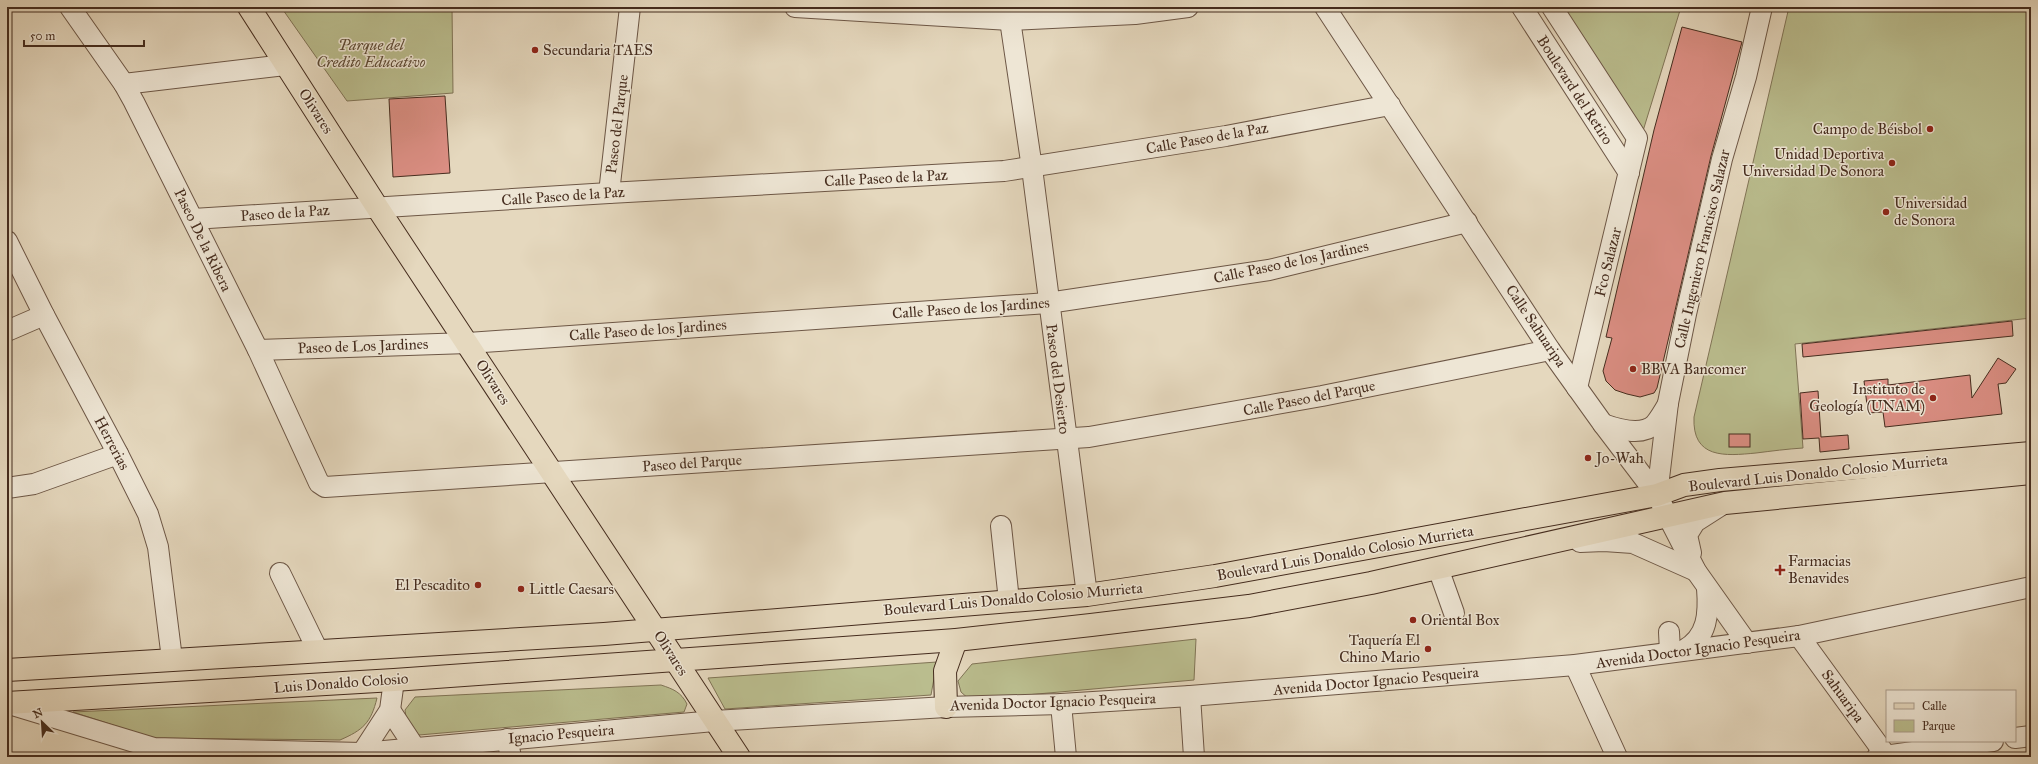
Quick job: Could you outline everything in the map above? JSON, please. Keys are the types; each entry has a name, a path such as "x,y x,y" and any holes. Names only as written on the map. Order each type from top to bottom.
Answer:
{"main road":[{"name":"Olivares","path":"249,7 377,207 468,342 550,472 739,757"},
{"name":"Boulevard Luis Donaldo Colosio Murrieta","path":"656,630 1087,595 1215,576 1657,495 1684,485 1720,480 2031,453"},
{"name":"Boulevard Luis Donaldo Colosio Murrieta","path":"676,660 956,640 1249,606 1438,568 1725,503 2031,473"},
{"path":"7,670 656,630"},
{"path":"596,665 605,650 606,645 604,634"},
{"path":"946,707 945,671 956,640"},
{"name":"Luis Donaldo Colosio","path":"7,704 394,680 676,660"}],"street":[{"name":"Paseo De la Ribera","path":"70,7 124,84 258,350 319,483"},
{"name":"Paseo del Parque","path":"609,193 630,7"},
{"path":"795,7 1010,20 1135,14 1188,7"},
{"name":"Calle Sahuaripa","path":"1326,7 1550,350 1602,424 1657,495 1669,515 1696,571 1747,643"},
{"name":"Boulevard del Retiro","path":"1522,7 1629,173"},
{"name":"Calle Ingeniero Francisco Salazar","path":"1657,495 1668,403 1686,314 1722,159 1746,77 1762,7"},
{"path":"1532,23 1554,8"},
{"name":"Boulevard del Retiro","path":"1554,8 1636,136"},
{"name":"Paseo del Desierto","path":"1010,20 1032,168 1048,303 1087,595"},
{"path":"124,84 286,65"},
{"name":"Calle Paseo de la Paz","path":"377,207 967,174 1032,168 1226,136 1390,105"},
{"name":"Fco Salazar","path":"1577,388 1629,173 1636,136"},
{"name":"Paseo de la Paz","path":"193,219 377,207"},
{"name":"Calle Paseo de los Jardines","path":"468,342 1048,303 1269,270 1467,222"},
{"name":"Herrerias","path":"7,241 44,316 118,454 148,514 158,547 172,660"},
{"path":"7,332 44,316"},
{"name":"Paseo de Los Jardines","path":"258,350 468,342"},
{"name":"Calle Paseo del Parque","path":"1066,438 1116,433 1322,396 1550,350"},
{"path":"1602,424 1618,429 1632,431 1645,429 1654,425 1668,403"},
{"name":"Paseo del Parque","path":"319,483 325,487 1066,438"},
{"path":"7,488 34,484 118,454"},
{"path":"1696,571 1687,535 1695,522 1725,503"},
{"path":"1000,526 1009,601"},
{"path":"1539,546 1604,541 1633,543 1659,553 1696,571"},
{"path":"1438,568 1454,613"},
{"path":"280,573 318,651"},
{"path":"1669,632 1677,651 1694,645 1707,624 1709,606 1707,588"},
{"name":"Avenida Doctor Ignacio Pesqueira","path":"714,721 946,707 1061,704 1190,696 1464,667 1575,665 1799,636 2031,588"},
{"name":"Sahuaripa","path":"1799,636 1883,757"},
{"path":"1575,665 1617,757"},
{"path":"362,753 390,710 394,680"},
{"path":"1190,696 1194,757"},
{"name":"Ignacio Pesqueira","path":"7,704 154,748 362,753 414,748 509,748 714,721"},
{"path":"1061,704 1066,757"},
{"path":"390,710 414,748"},
{"path":"2016,738 2031,736"},
{"path":"1883,757 1985,742"}],"path":[{"path":"2024,7 2031,11"}],"green space":[{"name":"Parque del Credito Educativo","path":"281,7 452,7 453,93 347,101"},
{"path":"1562,7 1681,7 1643,131"},
{"name":"Unidad Deportiva Universidad De Sonora","path":"1789,7 2031,7 2031,318 1795,344 1803,448 1733,455 1722,454 1705,448 1698,441 1695,431 1694,417"},
{"path":"1196,639 1194,680 970,700 961,692 958,681 972,664"},
{"path":"937,662 931,695 725,709 708,678"},
{"path":"661,685 673,690 682,697 687,704 684,712 419,735 407,725 405,710 415,697"},
{"path":"377,698 372,714 365,725 355,733 340,740 153,738 73,712"}],"building":[{"path":"1682,27 1742,42 1711,156 1657,388 1654,393 1640,397 1615,390 1606,381 1603,371 1612,338 1606,337 1654,130"},
{"path":"445,96 450,173 393,177 389,99"},
{"path":"2012,321 2013,336 1803,357 1802,344"},
{"name":"Instituto de Geología (UNAM)","path":"1998,358 2016,369 2006,383 1998,384 2002,414 1885,427 1883,412 1868,413 1864,381 1888,379 1888,385 1970,375 1972,398"},
{"path":"1818,391 1821,437 1848,435 1849,449 1820,452 1819,438 1803,439 1800,393"},
{"path":"1729,434 1750,434 1750,447 1729,447"}],"place":[{"name":"Secundaria TAES","path":"535,50"},
{"name":"Campo de Béisbol","path":"1930,129"},
{"name":"Unidad Deportiva Universidad De Sonora","path":"1892,163"},
{"name":"Universidad de Sonora","path":"1886,212"},
{"name":"BBVA Bancomer","path":"1633,369"},
{"name":"Instituto de Geología (UNAM)","path":"1933,398"},
{"name":"Jo-Wah","path":"1588,458"},
{"name":"Farmacias Benavides","path":"1780,570"},
{"name":"El Pescadito","path":"478,585"},
{"name":"Little Caesars","path":"521,589"},
{"name":"Oriental Box","path":"1413,620"},
{"name":"Taquería El Chino Mario","path":"1428,649"}]}
